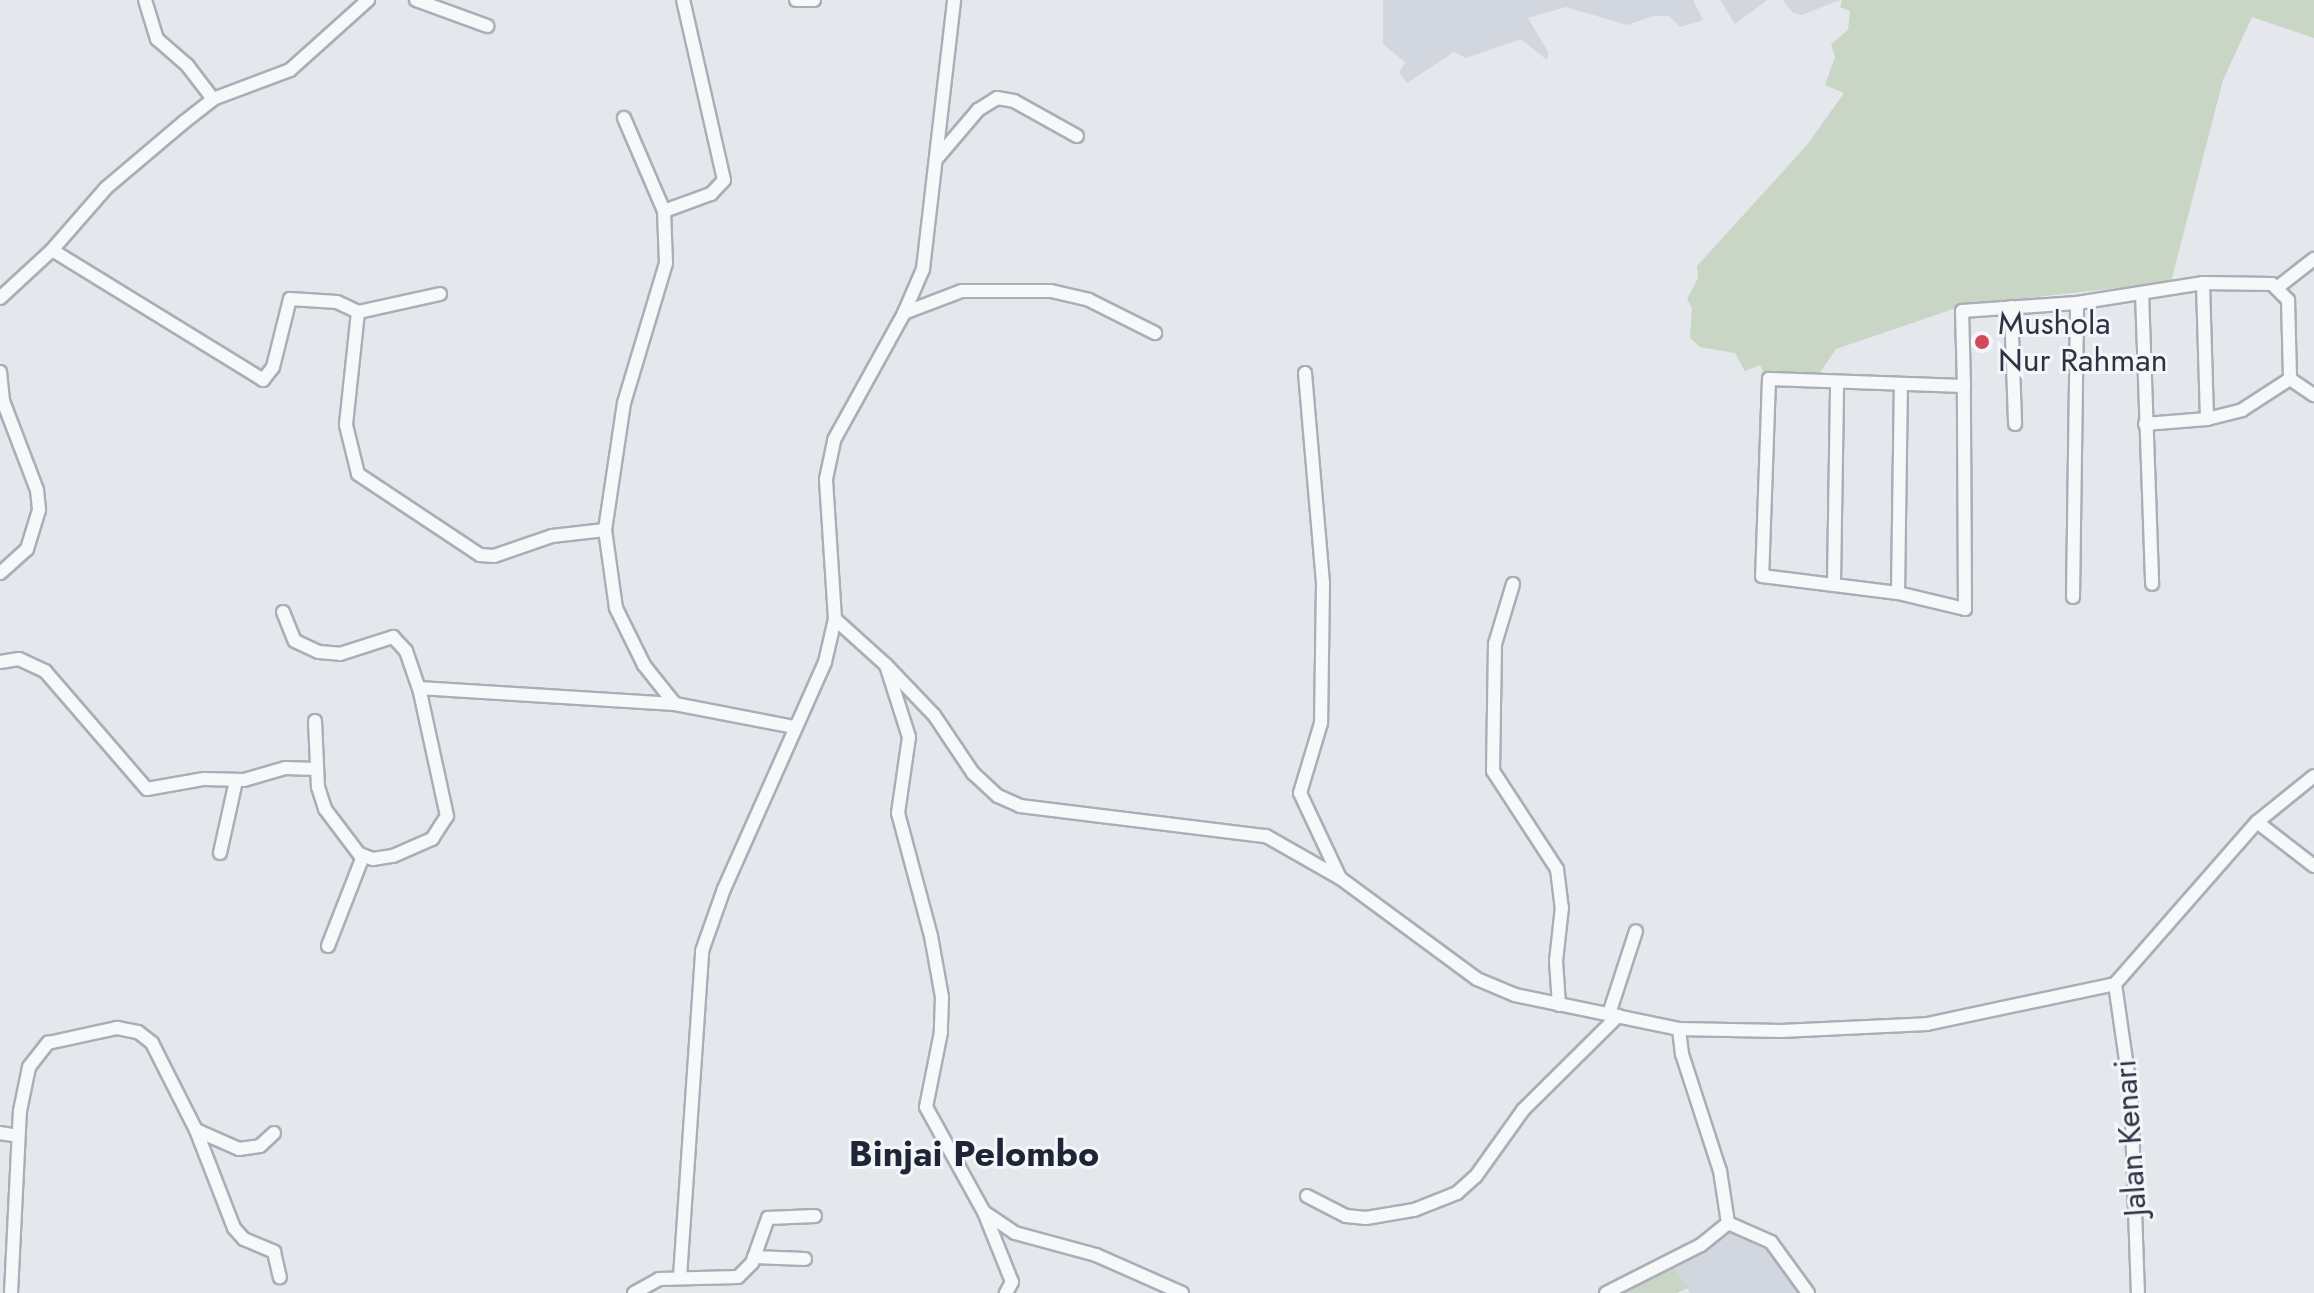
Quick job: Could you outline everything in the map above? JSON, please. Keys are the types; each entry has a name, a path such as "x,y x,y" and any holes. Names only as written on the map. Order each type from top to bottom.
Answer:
{"street":[{"path":"145,0 157,39 187,65 213,99"},
{"path":"0,298 52,250 106,188 213,99 290,70 368,0"},
{"path":"416,0 487,26"},
{"path":"796,0 814,0"},
{"path":"680,1277 702,951 825,662 835,619 826,479 834,440 904,313 923,269 954,0"},
{"path":"664,211 711,194 724,180 687,1"},
{"path":"938,157 978,110 997,98 1014,101 1077,136"},
{"path":"624,118 664,211 666,263 624,403 605,530 616,608 644,665 675,704"},
{"path":"52,250 263,380 273,367 290,299 337,302 358,312 440,294"},
{"path":"1964,386 1901,387 1769,379 1762,576 1834,582 1965,609 1964,386 1962,311 2077,303 2203,283 2278,287 2314,259"},
{"path":"2203,283 2207,419"},
{"path":"2278,287 2288,300 2290,379"},
{"path":"904,313 962,291 1051,291 1089,300 1155,333"},
{"path":"2142,293 2152,584"},
{"path":"2073,597 2077,303"},
{"path":"2011,307 2015,424"},
{"path":"358,312 346,425 353,462 367,483 486,556 552,536 605,530"},
{"path":"0,372 3,401 37,490 39,510 27,549 0,573"},
{"path":"1305,373 1323,584 1321,723 1300,793 1340,878"},
{"path":"2145,424 2207,419 2242,410 2290,379"},
{"path":"2290,379 2314,395"},
{"path":"1834,582 1837,383"},
{"path":"1898,593 1901,387"},
{"path":"1513,584 1495,644 1497,729 1492,765 1496,781 1526,816 1557,869 1562,907 1556,961 1559,1005"},
{"path":"283,612 295,641 319,652 340,654 393,637 406,651 419,688 446,801 446,822 420,847 387,857 363,856 322,803 316,769 315,721"},
{"path":"835,619 886,665 934,715 973,773 1009,801 1058,814 1257,833 1340,878 1477,979 1515,995 1679,1029 1727,1032 1927,1024 2115,984 2257,822 2314,776"},
{"path":"0,662 19,659 45,671 147,789 204,779 236,781 285,768 316,769"},
{"path":"886,665 909,737 899,789 903,846 931,936 942,997 941,1032 926,1107 984,1212 1012,1282 1006,1293"},
{"path":"419,688 675,704 795,727"},
{"path":"220,853 236,781"},
{"path":"2257,822 2314,866"},
{"path":"328,946 363,856"},
{"path":"1307,1196 1346,1216 1366,1218 1414,1210 1457,1193 1476,1176 1523,1110 1613,1015 1636,931"},
{"name":"Jalan Kenari","path":"2115,984 2131,1095 2138,1293"},
{"path":"11,1293 6,1253 26,1077 37,1051 71,1036 117,1028 138,1032 152,1043 196,1130 234,1228 244,1239 274,1252 280,1277"},
{"path":"1679,1029 1682,1054 1720,1171 1728,1223"},
{"path":"196,1130 239,1149 260,1146 274,1133"},
{"path":"0,1133 18,1136"},
{"path":"984,1212 1015,1233 1096,1255 1182,1293"},
{"path":"634,1293 650,1282 680,1277 732,1280 743,1274 754,1257 768,1218 815,1216"},
{"path":"1606,1293 1701,1245 1728,1223"},
{"path":"1728,1223 1771,1242 1808,1293"},
{"path":"754,1257 805,1259"}],"shaded area":[{"path":"1383,0 1693,0 1703,20 1680,27 1669,16 1653,16 1627,25 1566,7 1528,18 1548,52 1547,60 1521,39 1466,58 1454,52 1407,83 1399,73 1405,62 1383,44"},
{"path":"1720,0 1767,0 1735,24"},
{"path":"1783,0 1840,0 1802,15 1793,13"},
{"path":"1733,1231 1751,1235 1765,1246 1800,1293 1690,1293 1674,1267"}],"green space":[{"path":"1842,0 2314,0 2314,38 2252,17 2223,80 2171,282 1965,305 1836,349 1819,374 1763,372 1760,365 1745,371 1735,353 1700,347 1690,338 1692,308 1687,299 1698,278 1697,266 1807,145 1844,93 1825,85 1835,57 1831,44 1848,30 1850,11 1840,7"},
{"path":"1674,1267 1688,1288 1677,1293 1618,1293"}],"place":[{"name":"Mushola Nur Rahman","path":"1982,342"}],"district":[{"name":"Binjai Pelombo","path":"974,1154"}]}
